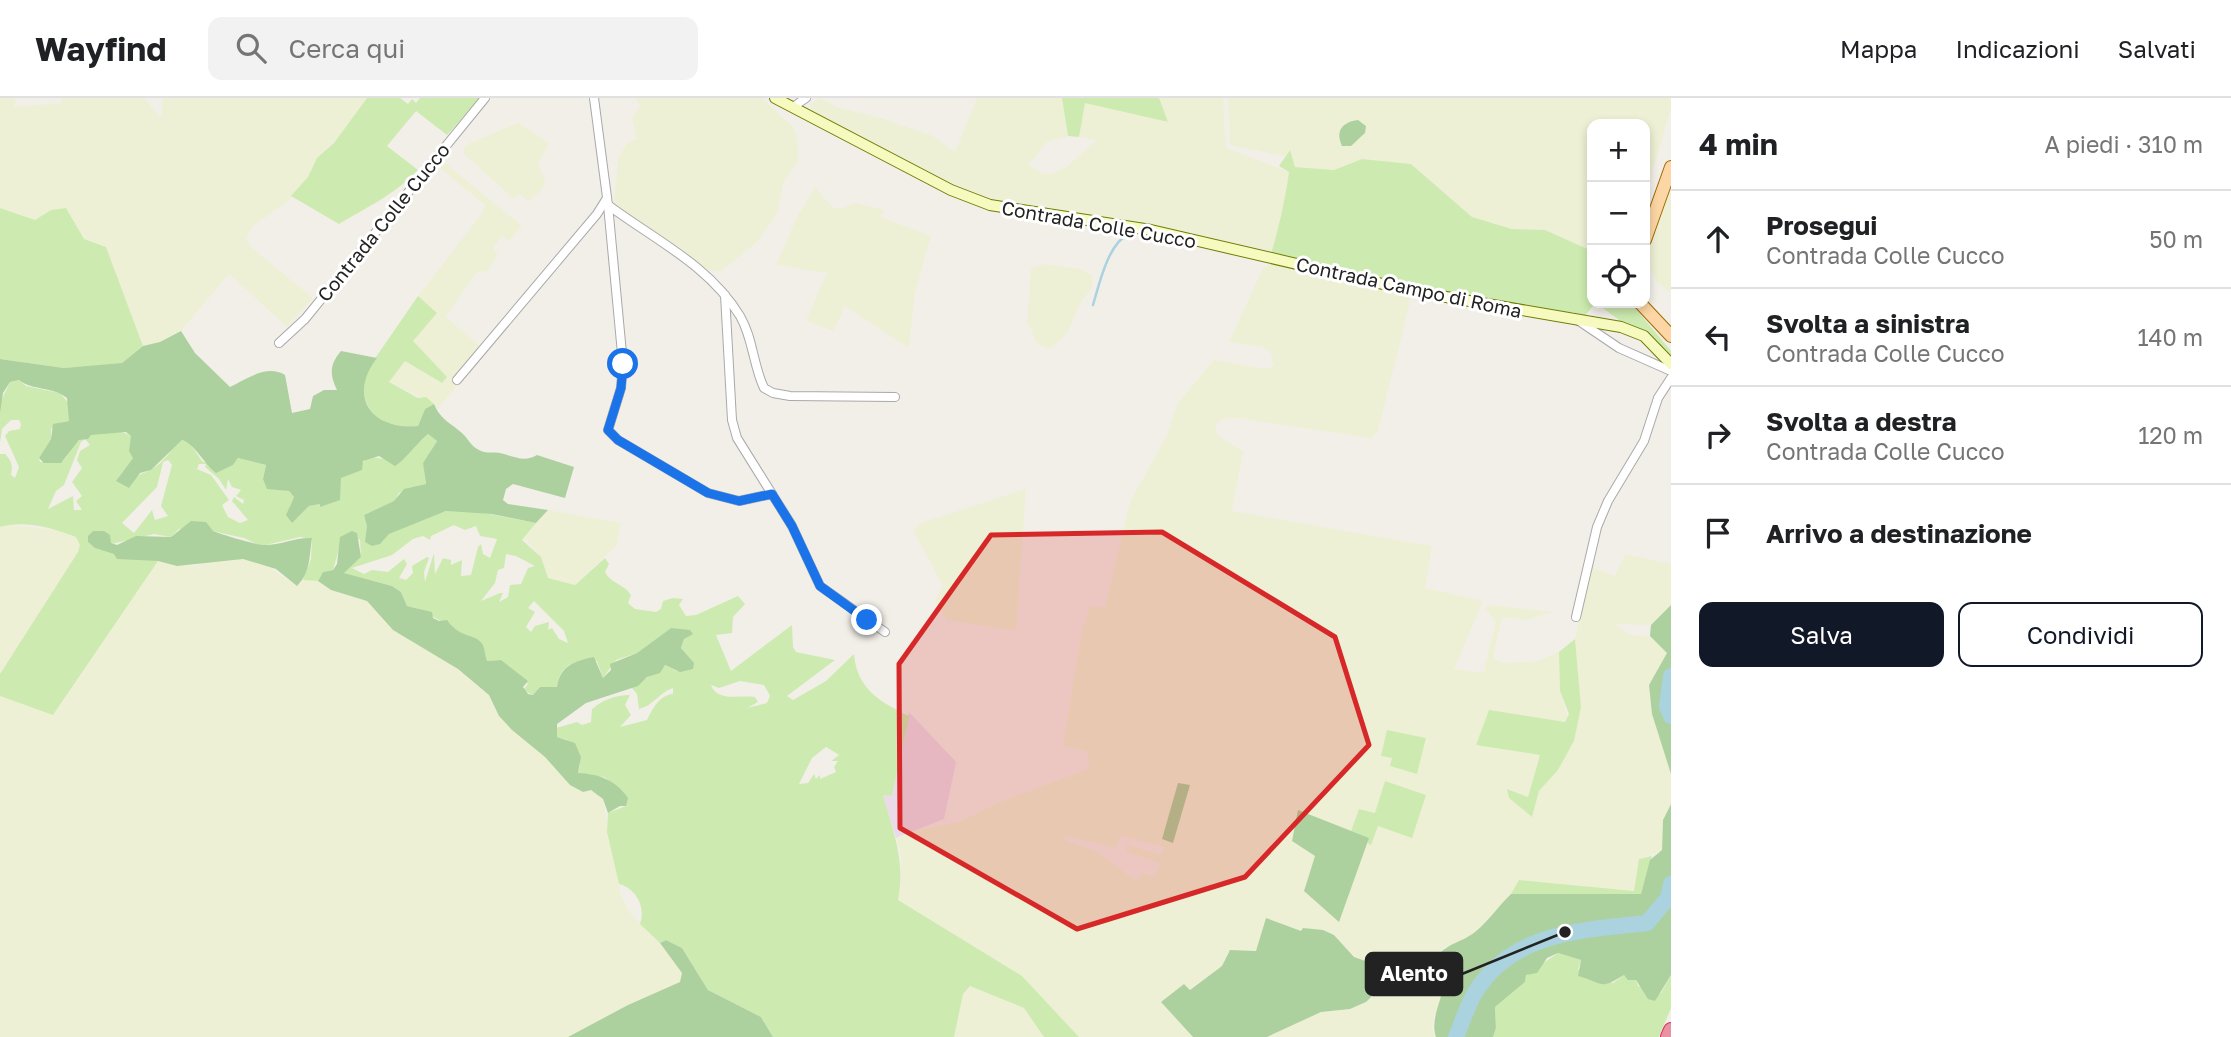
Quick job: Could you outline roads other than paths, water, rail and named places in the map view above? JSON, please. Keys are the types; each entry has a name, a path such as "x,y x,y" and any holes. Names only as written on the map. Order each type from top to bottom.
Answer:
{"highway":[{"path":"1668,1037 1671,1030"}],"main road":[{"path":"1650,226 1671,167"},
{"path":"1645,308 1671,336"}],"street":[{"name":"Contrada Colle Cucco","path":"279,343 304,318 485,98"},
{"path":"594,98 608,202 623,364 621,388 608,430 618,440 708,493 739,501 772,494"},
{"name":"Contrada Colle Cucco","path":"775,98 950,190 990,205 1151,230 1219,245"},
{"path":"793,107 806,98"},
{"path":"608,202 644,232 699,266 725,295 741,318 764,388 773,393 830,399 895,397"},
{"path":"457,380 608,202"},
{"name":"Contrada Campo di Roma","path":"1219,245 1417,292 1633,331 1644,336 1671,364"},
{"path":"725,295 732,420 737,438 792,526 820,586 885,632"},
{"path":"1576,320 1619,348 1671,370"},
{"path":"1576,617 1597,527 1608,501 1644,441 1658,398 1671,378"}],"waterway":[{"path":"1093,305 1110,255 1115,246 1129,234"},
{"path":"1671,676 1667,706 1671,716"},
{"path":"1456,1037 1468,1005 1478,988 1494,969 1512,955 1532,944 1554,937 1647,923 1668,898 1671,884"}],"place":[{"name":"Alento","path":"1565,932"}]}
